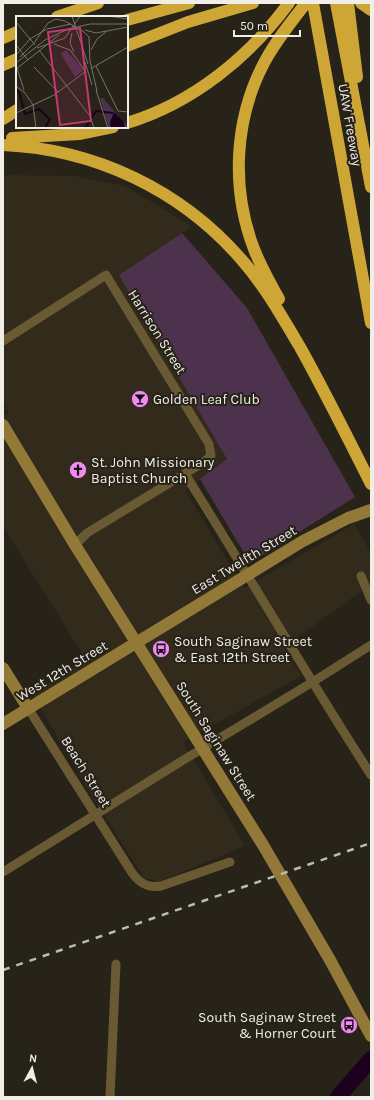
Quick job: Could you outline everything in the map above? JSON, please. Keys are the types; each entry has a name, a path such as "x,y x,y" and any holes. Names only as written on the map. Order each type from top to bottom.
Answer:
{"highway":[{"path":"60,16 98,3"},
{"path":"128,20 189,3"},
{"path":"128,46 188,22 253,3"},
{"path":"128,123 174,103 202,87 243,55 267,32 289,3"},
{"path":"306,3 278,41 258,74 246,110 240,138 240,187 245,218 254,250 291,321 317,378 371,484"},
{"path":"306,3 324,65"},
{"name":"UAW Freeway","path":"313,3 371,323"},
{"name":"UAW Freeway","path":"336,3 370,182"},
{"path":"348,3 370,182"},
{"path":"361,3 371,10"},
{"path":"3,38 16,32"},
{"path":"3,65 16,59"},
{"path":"3,119 16,111"},
{"path":"3,139 79,134 108,128"},
{"path":"3,145 38,147 97,162 140,180 185,207 214,231 254,276 276,307 317,378"}],"main road":[{"name":"South Saginaw Street","path":"3,425 75,545 284,879 370,1035"},
{"name":"East Twelfth Street","path":"137,643 248,574 323,530 371,510"},
{"name":"West 12th Street","path":"3,724 137,643"},
{"name":"Beach Street","path":"3,668 28,708"}],"street":[{"name":"Harrison Street","path":"3,341 106,275 210,444 211,456 185,474"},
{"path":"75,545 87,534 185,474 248,574 312,683 371,776"},
{"path":"361,576 371,600"},
{"path":"3,872 202,748 312,683 371,645"},
{"name":"Beach Street","path":"28,708 135,878 149,886 161,886 230,862"},
{"path":"110,1097 116,964"}],"shaded area":[{"path":"3,175 74,176 125,186 192,226 120,275 228,460 185,490 244,588 354,524 371,553 371,584 284,647 301,676 183,742 245,846 159,882 144,878 95,801 32,693 86,660 3,526 3,416 9,413 3,401"},
{"path":"182,233 247,308 355,497 250,563 200,479 227,459 119,275"}],"waterway":[{"path":"338,1097 371,1059"}],"railway":[{"path":"3,970 371,843"}],"place":[{"name":"Golden Leaf Club","path":"140,399"},
{"name":"St. John Missionary Baptist Church","path":"78,470"},
{"name":"South Saginaw Street & East 12th Street","path":"161,649"},
{"name":"South Saginaw Street & Horner Court","path":"349,1025"}]}
